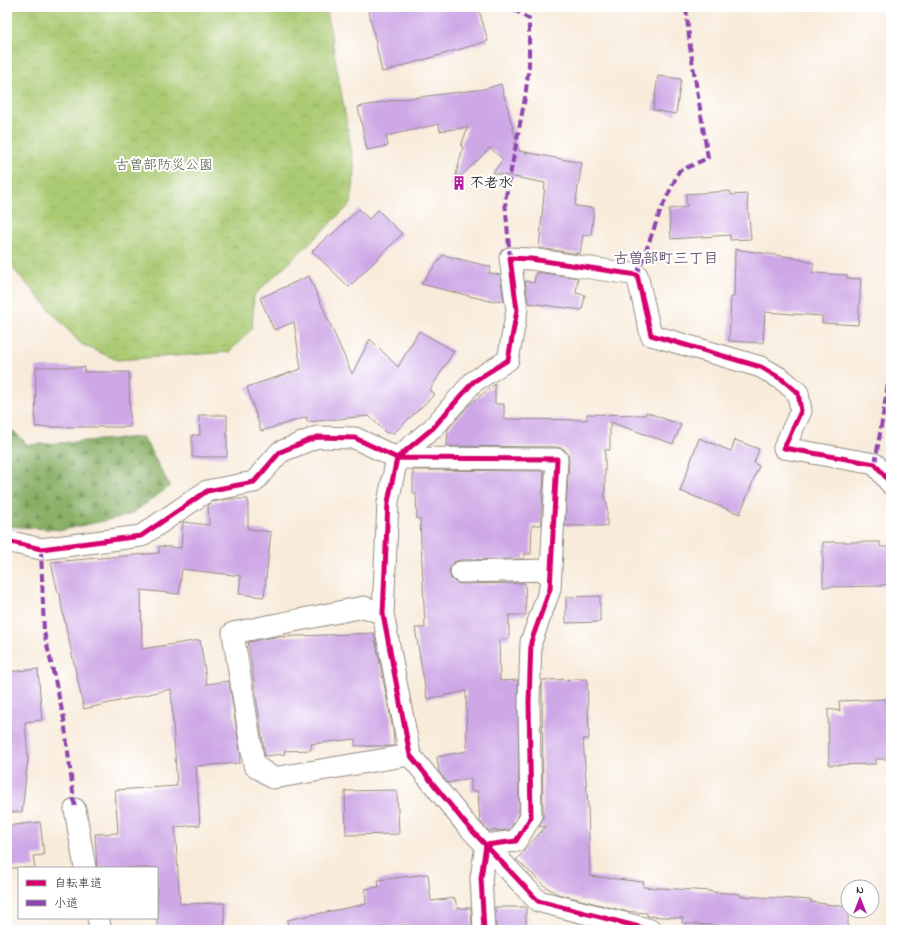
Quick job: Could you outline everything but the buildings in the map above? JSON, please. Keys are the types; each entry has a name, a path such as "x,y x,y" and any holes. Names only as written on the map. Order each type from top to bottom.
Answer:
{"street":[{"path":"651,930 538,901 465,823 410,755 383,614 388,502 397,458 433,428 473,382 508,360 517,310 510,258 531,259 637,275 651,335 761,367 783,380 798,393 801,411 784,448 875,464 891,484"},
{"path":"7,541 41,549 141,536 207,491 254,482 280,452 317,437 355,438 397,458 557,459 550,589 531,642 529,702 531,817 516,841 486,845"},
{"path":"461,572 551,570"},
{"path":"383,614 364,607 233,633 254,765 273,778 410,755"},
{"path":"75,808 85,867"},
{"path":"484,930 481,878 486,845"},
{"path":"98,919 101,930"}],"green space":[{"name":"古曽部防災公園","path":"7,7 326,7 355,170 351,204 254,295 252,329 229,352 117,360 81,344 7,262"},
{"path":"7,425 28,445 143,437 170,486 130,515 62,530 7,526"}],"marked path":[{"path":"510,7 529,19 529,65 525,98 505,201 510,258"},
{"path":"637,275 660,212 679,171 708,158 690,47 686,7"},
{"path":"875,464 889,378 891,350"},
{"path":"41,549 44,632 64,719 75,809"}],"cycle path":[{"path":"651,930 538,901 465,823 410,755 383,614 388,502 397,458 433,428 473,382 508,360 517,310 510,258 531,259 637,275 651,335 761,367 783,380 798,393 801,411 784,448 875,464 891,484"},
{"path":"7,541 41,549 141,536 207,491 254,482 280,452 317,437 355,438 397,458 557,459 550,589 531,642 529,702 531,817 516,841 486,845 481,878 484,930"}],"place":[{"name":"不老水","path":"459,183"}],"district":[{"name":"古曽部町三丁目","path":"666,259"}]}
